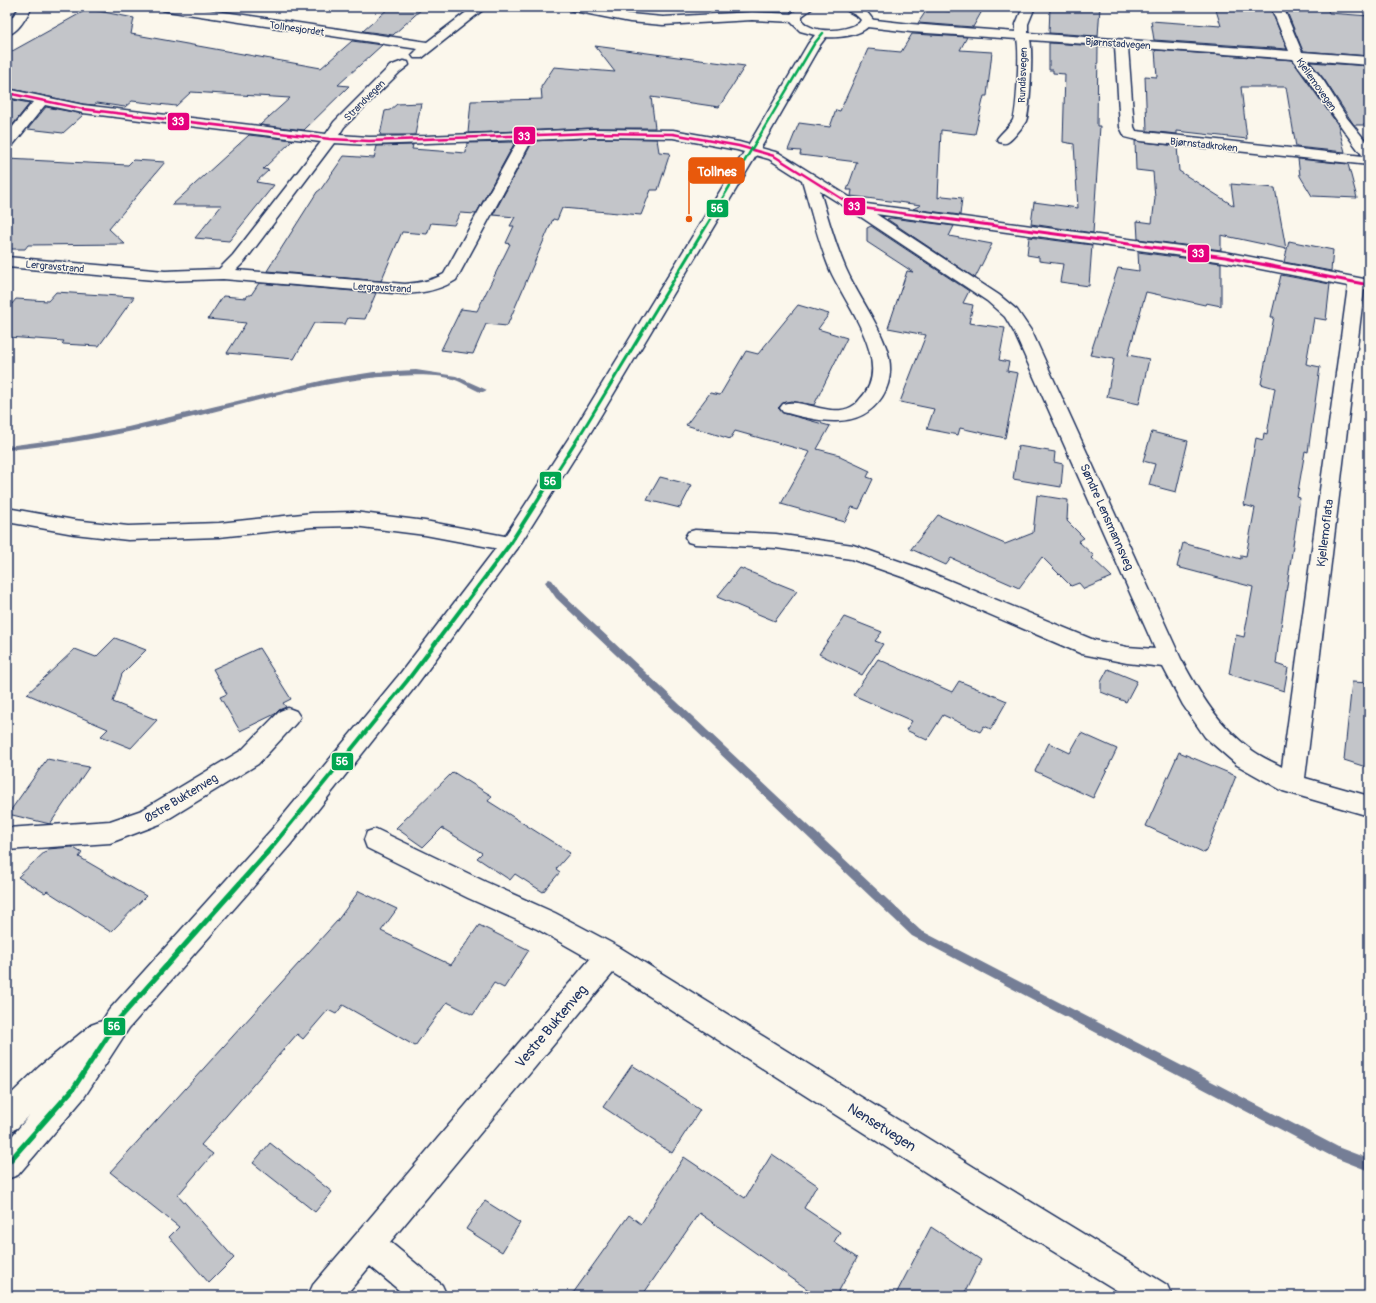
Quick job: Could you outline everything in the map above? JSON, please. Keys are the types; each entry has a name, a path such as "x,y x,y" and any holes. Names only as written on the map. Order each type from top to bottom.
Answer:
{"main road":[{"path":"7,31 17,21 26,7"},
{"name":"Tollnesjordet","path":"168,7 422,51 478,9"},
{"path":"574,7 645,20 752,16 795,18"},
{"path":"795,18 796,14 808,7"},
{"path":"795,18 796,22 806,29 823,34 851,32 864,27 867,23 867,18 863,14 849,7"},
{"name":"Rundåsvegen","path":"1004,139 1020,120 1024,80 1025,46 1022,35 1022,24 1029,7"},
{"name":"Kjellemovegen","path":"1277,7 1298,57 1318,83 1342,120 1369,154"},
{"name":"Bjørnstadvegen","path":"867,23 911,28 1369,61"},
{"path":"7,1164 73,1089 119,1019 281,837 407,681 510,544 583,430 752,150 814,44 823,34"},
{"name":"Bjørnstadkroken","path":"1121,43 1128,128 1130,134 1141,138 1369,160"},
{"name":"Strandvegen","path":"223,274 239,258 330,139 339,125 395,69 404,66"},
{"name":"Strandvegen","path":"7,93 83,109 330,139 383,141 593,133 673,134 752,150"},
{"path":"7,143 41,101"},
{"name":"Lergravstrand","path":"7,262 165,276 223,274 405,289 427,288 440,284 450,277 527,136"},
{"path":"752,150 774,156 855,207 1225,257 1362,284"},
{"path":"789,408 816,414 838,415 858,411 870,402 879,389 882,375 881,361 875,339 838,269 822,225 809,179"},
{"name":"Søndre Lensmannsveg","path":"855,207 993,298 1011,314 1023,332 1036,360 1170,659 1190,699 1213,730 1245,758 1292,784 1369,806"},
{"name":"Kjellemoflata","path":"1292,784 1354,305 1362,284"},
{"path":"7,515 74,527 128,533 211,531 312,520 354,519 425,528 510,544"},
{"path":"695,537 776,541 853,552 912,573 1090,648 1127,655 1170,659"},
{"name":"Østre Buktenveg","path":"7,839 110,832 151,817 250,757 288,717"},
{"path":"376,840 477,890 546,921 610,956"},
{"name":"Vestre Buktenveg","path":"324,1296 610,956"},
{"name":"Nensetvegen","path":"610,956 1155,1296"},
{"path":"7,1118 49,1077 119,1019"},
{"path":"368,1244 431,1296"}],"building":[{"path":"390,7 424,7 393,35 363,31"},
{"path":"957,7 982,11 973,27 918,23 928,8 954,12"},
{"path":"1050,7 1100,7 1098,36 1049,33"},
{"path":"1215,7 1270,7 1287,49 1154,40 1151,21 1221,26"},
{"path":"1285,7 1318,7 1327,8 1329,13 1369,16 1369,56 1303,51"},
{"path":"88,9 134,18 131,34 321,68 352,41 382,45 338,85 349,86 304,130 260,125 290,98 191,92 176,106 132,101 125,107 97,103 94,105 83,104 7,88 7,54"},
{"path":"912,34 967,37 960,50 992,52 987,96 984,96 975,134 941,130 938,198 943,196 962,198 960,215 913,209 921,205 851,196 852,190 847,190 857,162 800,155 801,151 788,150 799,123 830,127 836,110 840,111 868,49 901,52"},
{"path":"1049,43 1098,46 1097,126 1100,126 1093,233 1031,224 1034,202 1078,208 1074,144 1063,142 1065,74 1053,73 1053,70 1049,70"},
{"path":"595,46 745,66 719,107 651,97 655,128 593,128 468,133 471,101 542,99 541,87 554,67 615,72"},
{"path":"1155,50 1292,60 1338,125 1345,152 1296,147 1286,87 1241,87 1247,139 1177,131 1177,134 1147,131 1145,76 1157,77"},
{"path":"1310,62 1369,66 1369,125 1354,125 1324,79"},
{"path":"7,99 30,103 11,127 7,127"},
{"path":"421,103 415,135 380,135 385,111 390,110 397,104"},
{"path":"46,107 83,115 63,133 28,129"},
{"path":"249,135 293,140 263,169 269,170 256,182 274,185 229,241 195,238 222,205 172,205"},
{"path":"593,138 657,139 659,152 670,153 658,190 651,190 641,215 562,208 557,220 553,219 507,326 486,324 473,354 441,350 461,309 477,311 510,244 506,243 514,226 510,226 515,217 493,215 533,141"},
{"path":"1135,141 1177,146 1179,171 1234,206 1231,184 1275,188 1286,249 1221,235 1221,250 1138,239 1137,221 1152,223 1155,198 1153,172 1136,170"},
{"path":"515,142 476,214 460,213 454,225 431,223 427,234 402,232 381,281 267,271 317,192 321,189 344,156 374,158 377,146 413,145 412,149 466,153 467,143"},
{"path":"7,159 128,165 133,160 165,162 109,229 125,244 28,245 25,249 7,249"},
{"path":"1298,159 1348,164 1357,198 1312,196 1300,176"},
{"path":"891,218 954,226 949,236 992,244 975,278 887,219"},
{"path":"871,226 969,291 963,303 973,305 969,323 1005,328 999,360 1009,362 1007,371 1018,373 1005,438 960,428 958,435 927,429 934,409 900,402 926,335 888,328 907,271 913,272 867,242 867,228"},
{"path":"1029,237 1092,245 1089,286 1060,282 1063,264 1039,261 1039,257 1027,255"},
{"path":"1289,241 1333,250 1331,271 1284,262"},
{"path":"1138,252 1221,263 1221,306 1206,303 1205,305 1146,292 1128,355 1149,359 1139,404 1107,397 1114,359 1090,355 1118,268 1139,271"},
{"path":"1281,275 1330,284 1326,320 1314,318 1306,364 1320,367 1308,452 1305,451 1297,497 1300,498 1276,664 1288,668 1284,691 1229,674 1236,635 1244,637 1253,587 1177,567 1183,543 1241,559 1241,555 1246,556 1255,508 1244,505 1256,438 1263,440 1264,433 1267,434 1275,388 1261,384 1274,317 1271,317"},
{"path":"259,283 376,293 365,319 348,318 345,324 314,323 294,359 227,353 246,323 208,319 223,296 246,298 248,295 251,295"},
{"path":"56,292 134,297 99,346 62,344 64,341 7,337 7,310 16,299 48,301"},
{"path":"798,305 829,314 818,329 847,338 814,405 791,401 783,403 778,408 783,413 830,426 817,449 840,455 840,457 870,471 867,477 873,479 859,509 852,507 845,522 781,504 810,452 735,431 730,439 686,425 710,393 720,395 746,351 758,354"},
{"path":"1152,432 1188,441 1176,492 1149,485 1155,464 1143,461"},
{"path":"1018,446 1055,452 1054,462 1063,464 1061,487 1013,479"},
{"path":"660,477 692,485 680,508 647,500"},
{"path":"1037,495 1068,500 1067,521 1084,538 1078,541 1094,556 1092,558 1112,577 1084,589 1079,583 1071,586 1042,557 1019,588 951,558 946,565 911,549 938,515 1005,544 1033,533"},
{"path":"740,568 797,591 775,621 717,597"},
{"path":"844,617 882,632 875,641 883,644 862,675 819,654"},
{"path":"115,638 146,650 122,674 113,702 157,720 131,748 101,736 108,729 27,694 75,649 96,657"},
{"path":"259,648 291,699 283,703 286,707 279,710 275,714 240,731 220,697 227,694 213,669"},
{"path":"878,659 952,692 959,681 1007,701 991,729 984,726 980,732 943,715 927,740 906,730 912,721 853,695"},
{"path":"1108,669 1137,681 1126,702 1101,692 1101,682"},
{"path":"1352,682 1369,683 1369,768 1344,760"},
{"path":"1081,733 1117,749 1093,798 1035,771 1049,743 1070,753"},
{"path":"1179,752 1236,776 1205,853 1146,826"},
{"path":"47,759 89,767 50,824 8,814"},
{"path":"453,772 492,796 488,801 570,853 556,869 560,872 543,892 515,874 510,880 477,858 482,853 442,828 423,847 396,828"},
{"path":"72,847 82,853 79,857 146,896 111,932 47,891 45,893 18,877 48,849"},
{"path":"359,891 397,909 381,931 451,965 479,925 529,950 504,988 494,983 473,1015 447,1002 415,1046 343,1005 336,1014 328,1010 303,1039 297,1034 201,1145 213,1154 178,1195 234,1258 209,1283 169,1237 179,1227 110,1172 337,921"},
{"path":"632,1065 700,1110 672,1153 603,1107"},
{"path":"270,1143 332,1192 315,1212 253,1163"},
{"path":"772,1154 817,1185 804,1208 840,1232 834,1242 857,1258 836,1296 817,1296 699,1213 642,1296 571,1296 629,1215 641,1224 684,1157 745,1198"},
{"path":"485,1201 520,1223 502,1252 466,1229"},
{"path":"931,1227 981,1260 963,1296 895,1296"}],"waterway":[{"path":"7,448 128,430 283,391 374,375 416,373 454,377 483,390"},
{"path":"549,582 559,596 916,933 1337,1153 1369,1165"}],"transit line":[{"name":"56","path":"7,1164 73,1089 119,1019 281,837 407,681 510,544 583,430 762,134 814,44 823,33"},
{"name":"33","path":"7,93 83,109 330,139 369,141 593,133 673,134 739,146 774,156 855,207 1225,257 1369,285"}],"place":[{"name":"Tollnes","path":"689,219"}]}
